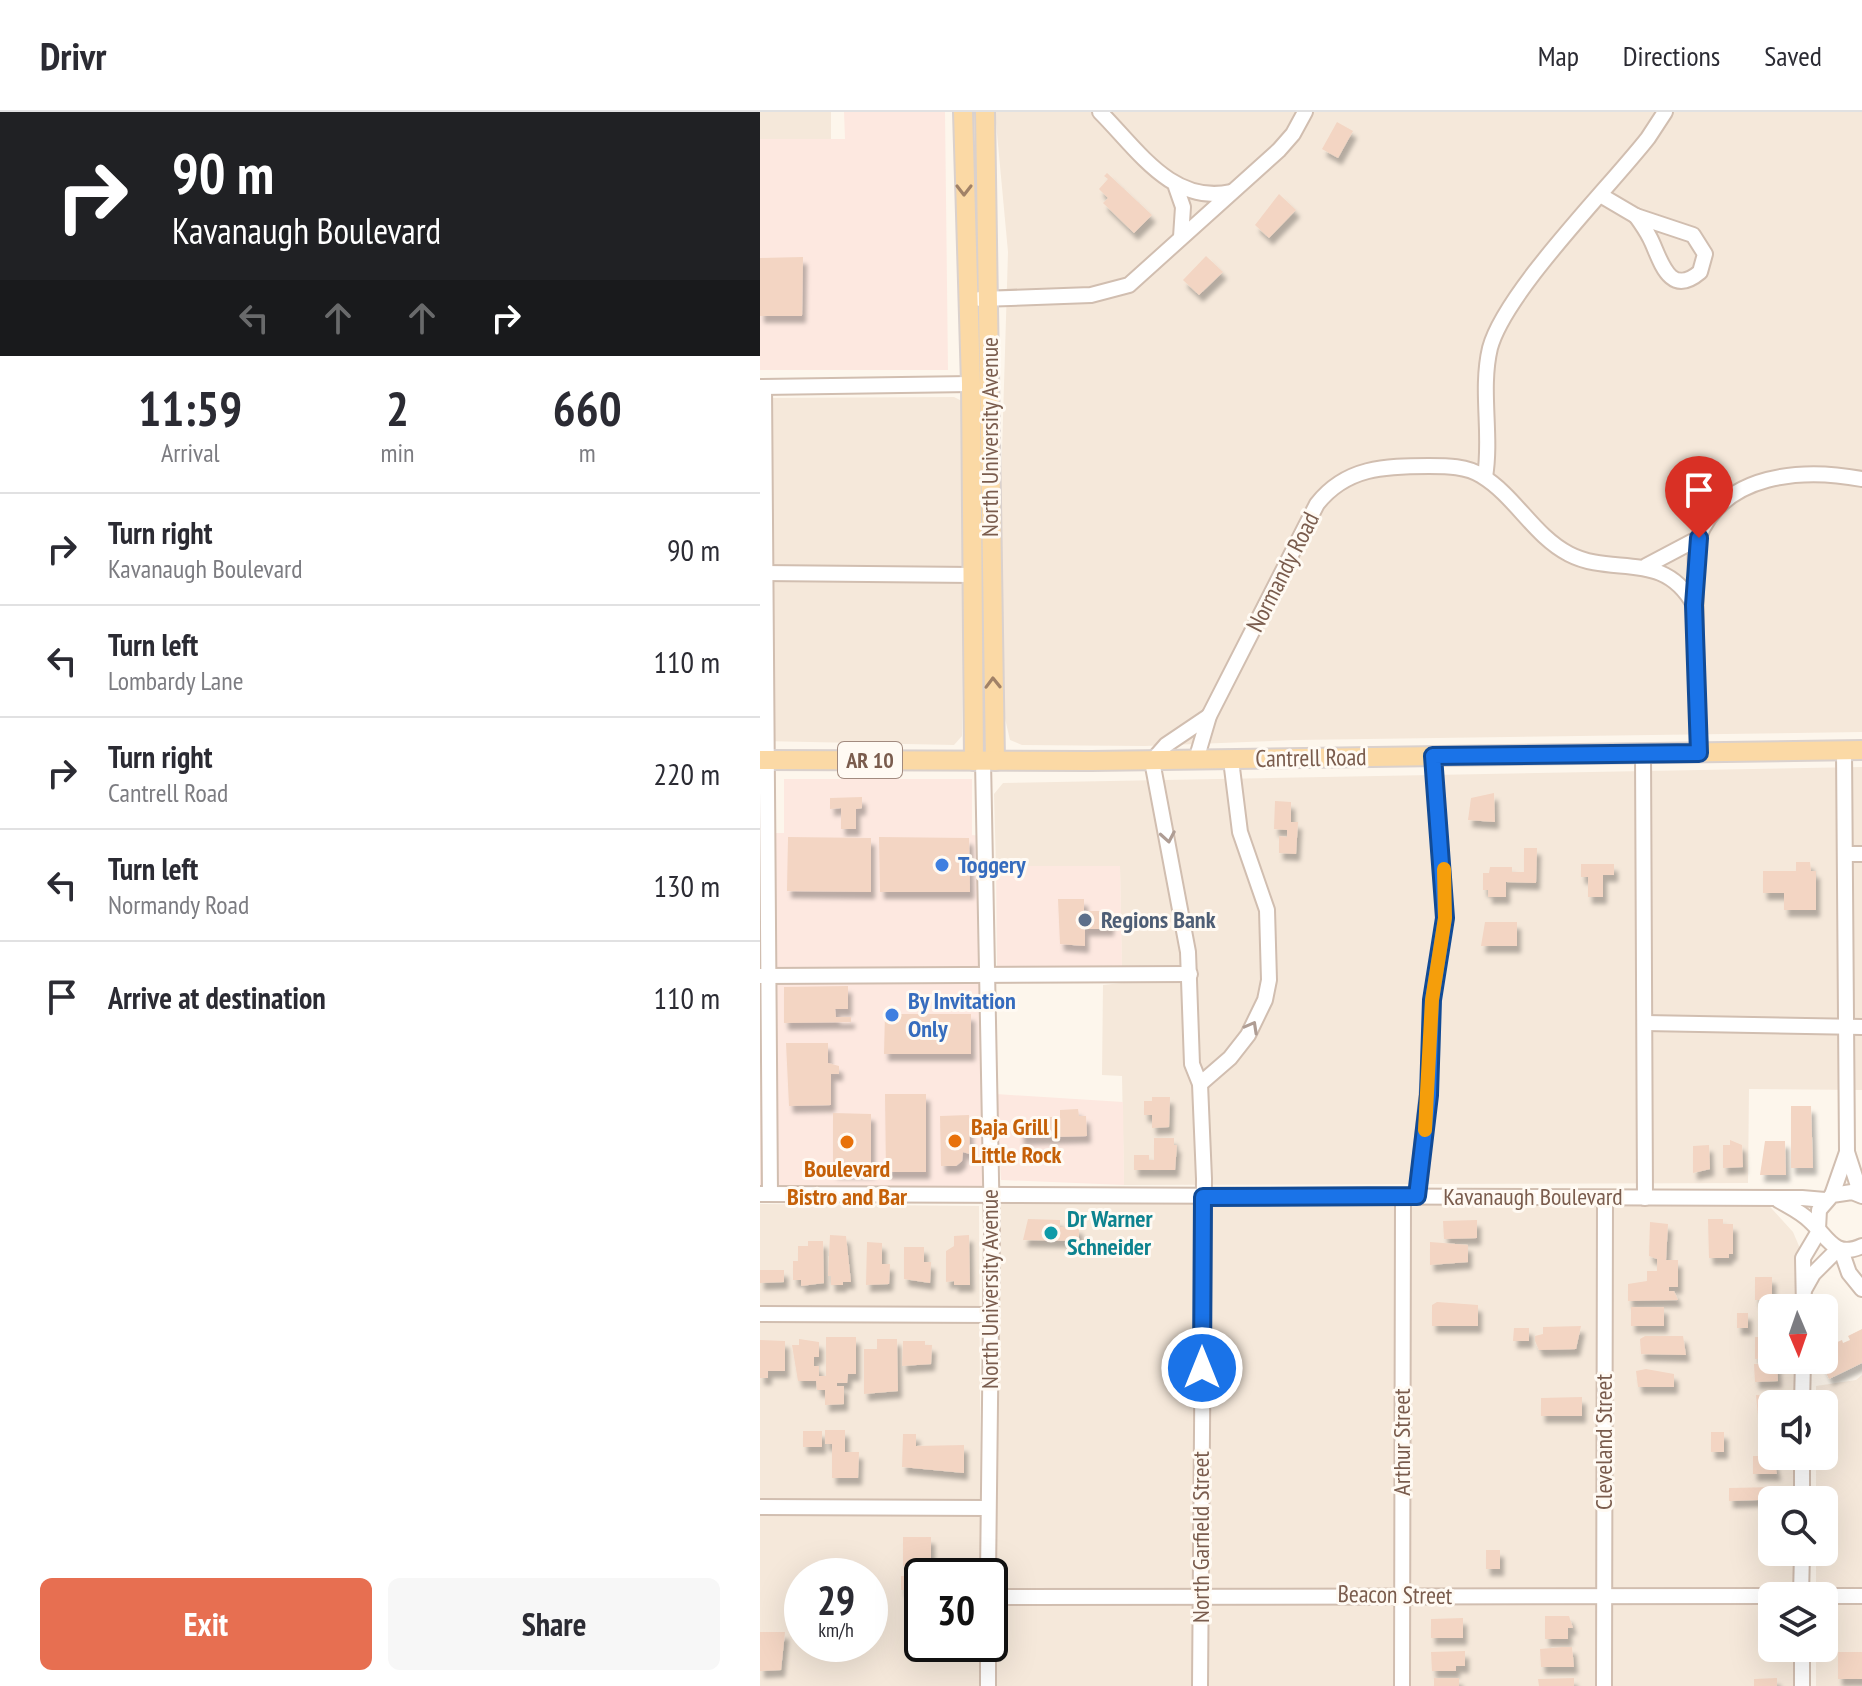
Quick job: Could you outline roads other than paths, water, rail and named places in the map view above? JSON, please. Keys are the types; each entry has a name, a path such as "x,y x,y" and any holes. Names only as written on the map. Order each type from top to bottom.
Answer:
{"main road":[{"name":"North University Avenue","path":"963,112 973,575 984,761"},
{"name":"North University Avenue","path":"984,761 990,298 985,112"},
{"name":"Cantrell Road","path":"763,760 1152,761 1853,750"}],"street":[{"path":"1100,112 1176,187 1183,207 1181,237"},
{"path":"967,299 1091,295 1117,290 1140,278 1279,150 1293,134 1305,112"},
{"path":"1485,477 1489,448 1487,368 1496,331 1515,299 1602,196 1665,112"},
{"path":"1176,187 1205,196 1231,192"},
{"path":"1602,196 1636,216 1693,235 1704,249 1700,272 1684,280 1670,277 1660,265 1650,237 1636,216"},
{"path":"765,1194 762,387 971,384"},
{"name":"Normandy Road","path":"1196,760 1209,716 1326,493 1358,473 1390,466 1461,467 1485,477 1543,535 1568,554 1598,563 1646,566"},
{"path":"1646,566 1699,538 1720,508 1757,483 1796,473 1862,479"},
{"path":"1699,538 1694,605 1699,753"},
{"path":"1646,566 1675,584 1694,605"},
{"path":"764,573 973,575"},
{"name":"Normandy Road","path":"1152,761 1166,745 1209,716"},
{"path":"1853,750 1845,854 1844,1027 1847,1152 1862,1195"},
{"path":"1643,753 1645,1198"},
{"name":"Arthur Street","path":"1402,1686 1410,1197 1430,1072 1432,1000 1445,918 1433,756"},
{"path":"1200,1084 1230,1058 1248,1035 1265,1000 1269,980 1267,910 1240,832 1231,760"},
{"name":"North University Avenue","path":"984,761 984,976 992,1315 988,1558"},
{"name":"North Garfield Street","path":"1152,761 1190,974 1192,1064 1200,1084 1203,1197 1200,1686"},
{"path":"1845,854 1862,854"},
{"path":"764,976 1190,974"},
{"path":"1645,1023 1862,1027"},
{"path":"1804,1294 1803,1258 1818,1230 1819,1210 1828,1198 1847,1152"},
{"name":"Kavanaugh Boulevard","path":"765,1194 1778,1200 1828,1198 1841,1192 1862,1195"},
{"name":"Cleveland Street","path":"1604,1686 1605,1198"},
{"path":"1778,1200 1797,1210 1828,1244 1840,1249 1862,1246"},
{"path":"1840,1249 1849,1273 1862,1289"},
{"path":"1804,1290 1813,1274 1840,1249"},
{"path":"760,1314 992,1315"},
{"path":"760,1507 988,1508"},
{"name":"Beacon Street","path":"1008,1597 1758,1596"},
{"path":"1838,1596 1862,1596"},
{"path":"988,1662 988,1686"},
{"path":"1802,1662 1802,1686"}],"place":[{"name":"Toggery","path":"942,865"},
{"name":"Regions Bank","path":"1085,920"},
{"name":"By Invitation Only","path":"892,1015"},
{"name":"Baja Grill | Little Rock","path":"955,1141"},
{"name":"Boulevard Bistro and Bar","path":"847,1142"},
{"name":"Dr Warner Schneider","path":"1051,1233"}]}
